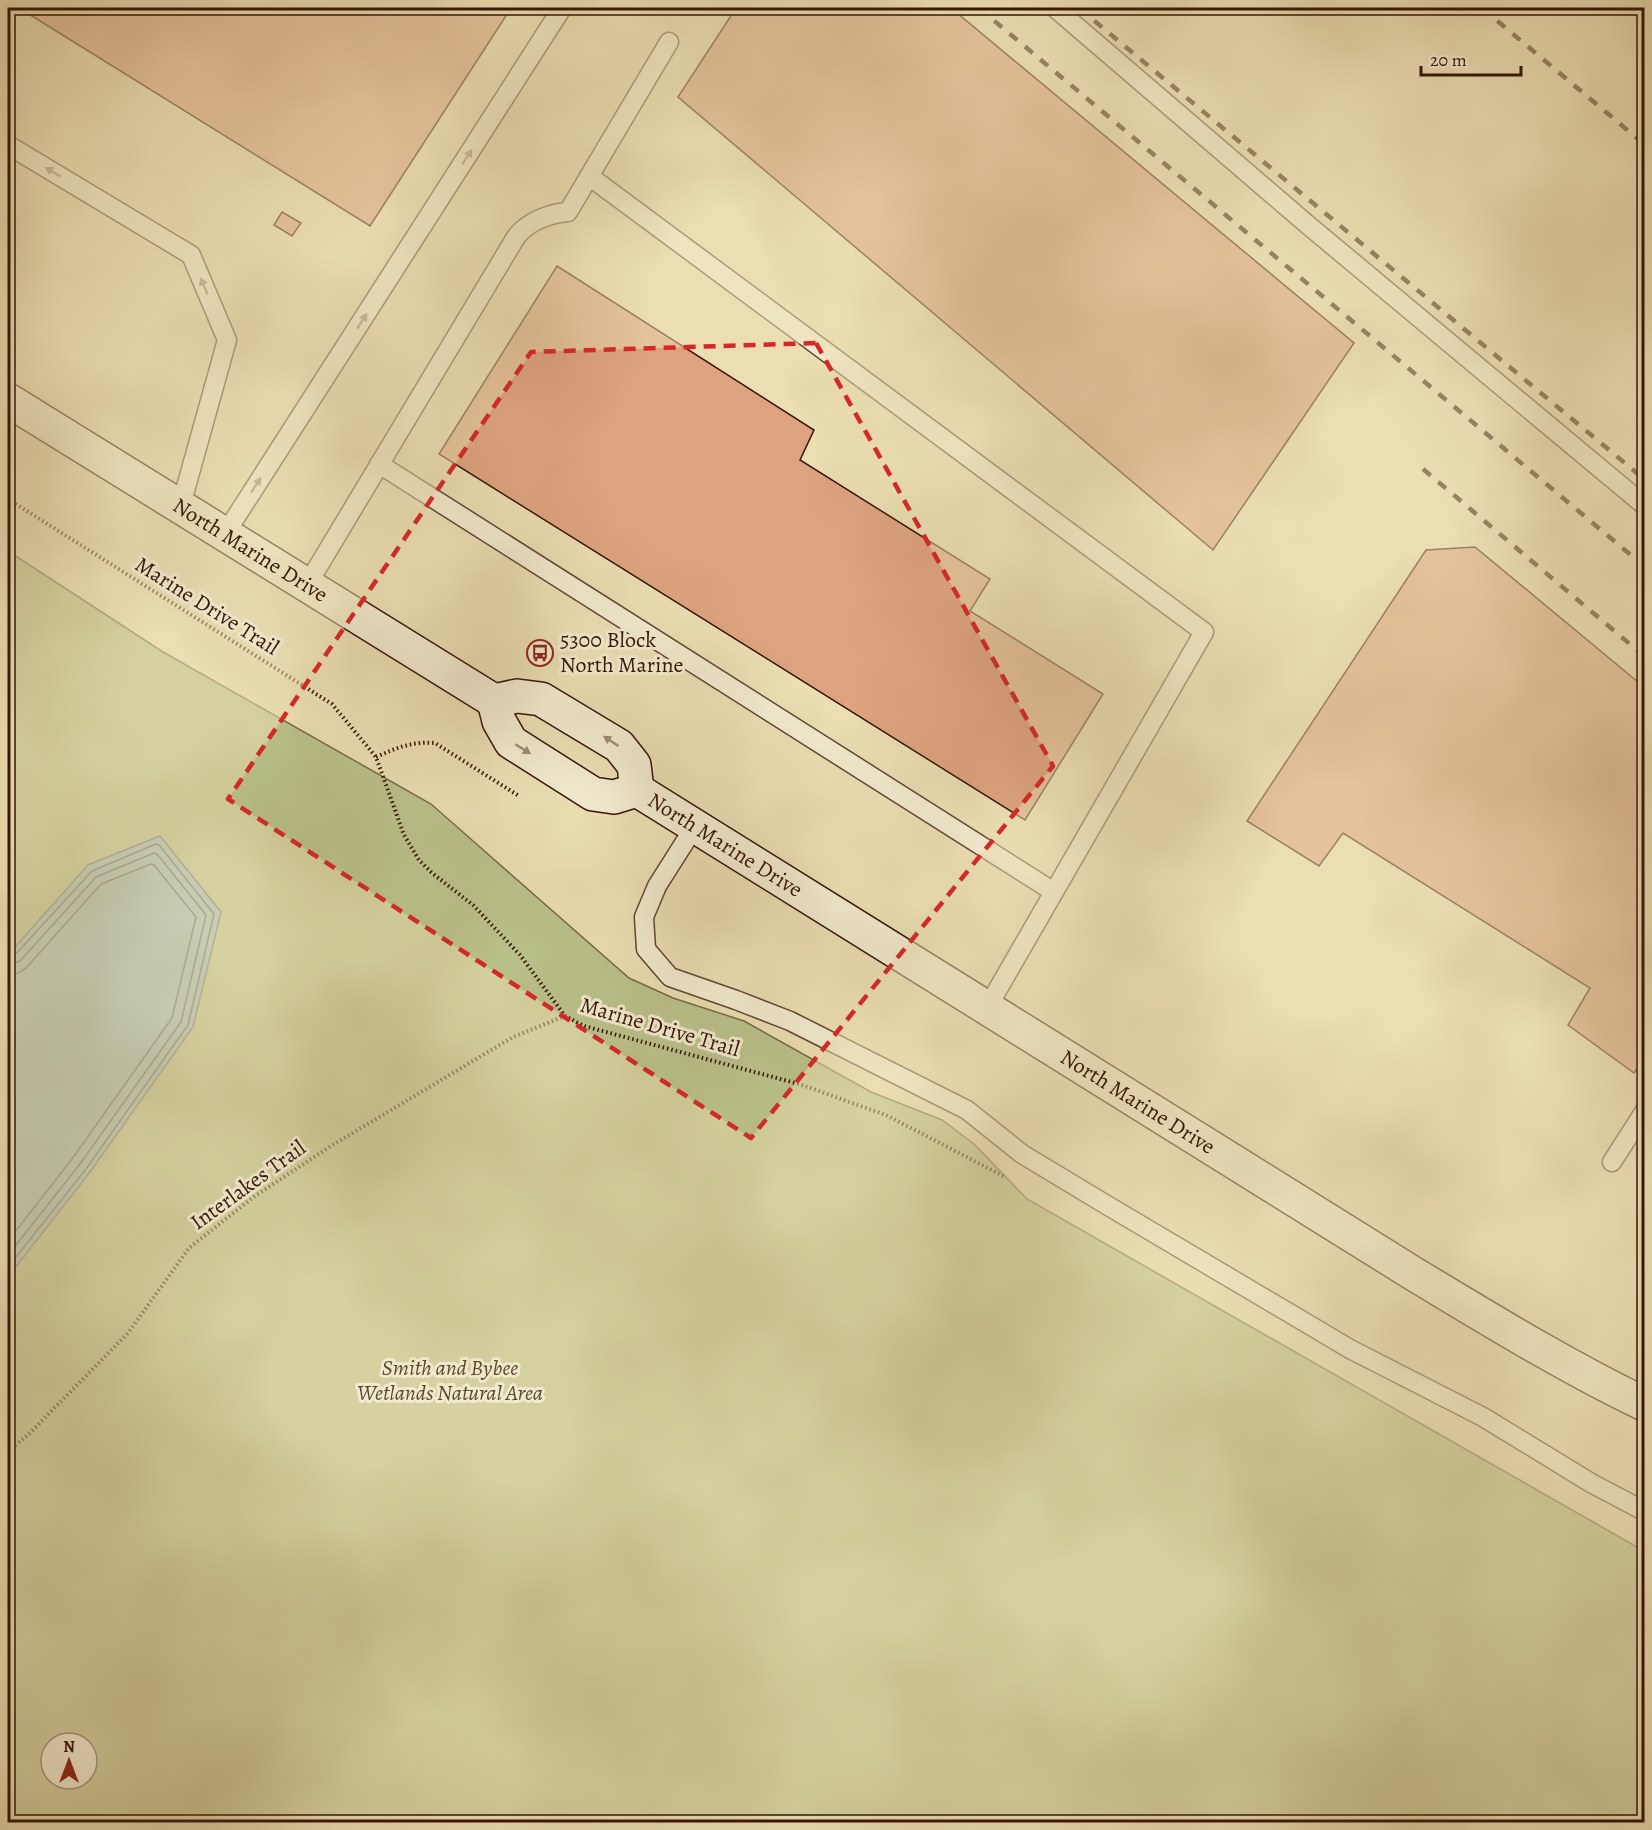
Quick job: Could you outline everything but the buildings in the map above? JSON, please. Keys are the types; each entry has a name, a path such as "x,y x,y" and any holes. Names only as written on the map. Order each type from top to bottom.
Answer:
{"main road":[{"name":"North Marine Drive","path":"8,400 181,505 494,701 517,696 541,699 619,746 634,765 637,790"},
{"name":"North Marine Drive","path":"494,701 499,721 511,742 593,794 614,797 637,790 1483,1316 1592,1378 1644,1404"}],"lane":[{"path":"225,534 562,8"},
{"path":"1055,8 1308,225 1644,505"},
{"path":"306,585 520,232 532,223 550,215 568,212 669,42"},
{"path":"8,145 191,255 227,340 181,505"},
{"path":"590,176 1204,632 987,1008"},
{"path":"379,464 1054,892"},
{"path":"695,826 657,886 644,917 646,949 670,977 790,1021 967,1110 1022,1154 1130,1219 1350,1349 1483,1417 1591,1483 1644,1511"},
{"path":"1612,1162 1644,1112"}],"path":[{"name":"Marine Drive Trail","path":"8,499 332,704 376,757 404,835 419,860 472,904 520,955 565,1016 584,1026 799,1084 886,1115"},
{"path":"376,757 405,745 421,742 435,743 519,796"},
{"name":"Interlakes Trail","path":"8,1450 29,1434 128,1333 189,1248 255,1196 331,1146 513,1037 565,1016"}],"highlighted area":[{"path":"816,343 1053,766 751,1138 228,799 531,352"}],"green space":[{"name":"Smith and Bybee Wetlands Natural Area","path":"8,551 163,652 431,804 629,978 673,998 744,1021 871,1092 942,1120 974,1144 1027,1199 1644,1551 1644,1822 8,1822"}],"water":[{"path":"160,836 221,912 193,1027 90,1172 8,1277 8,955 88,865"}],"railway":[{"path":"979,8 1644,566"},
{"path":"1079,8 1644,479"},
{"path":"1482,8 1644,144"},
{"path":"1423,469 1644,656"}],"place":[{"name":"5300 Block North Marine","path":"540,653"}]}
